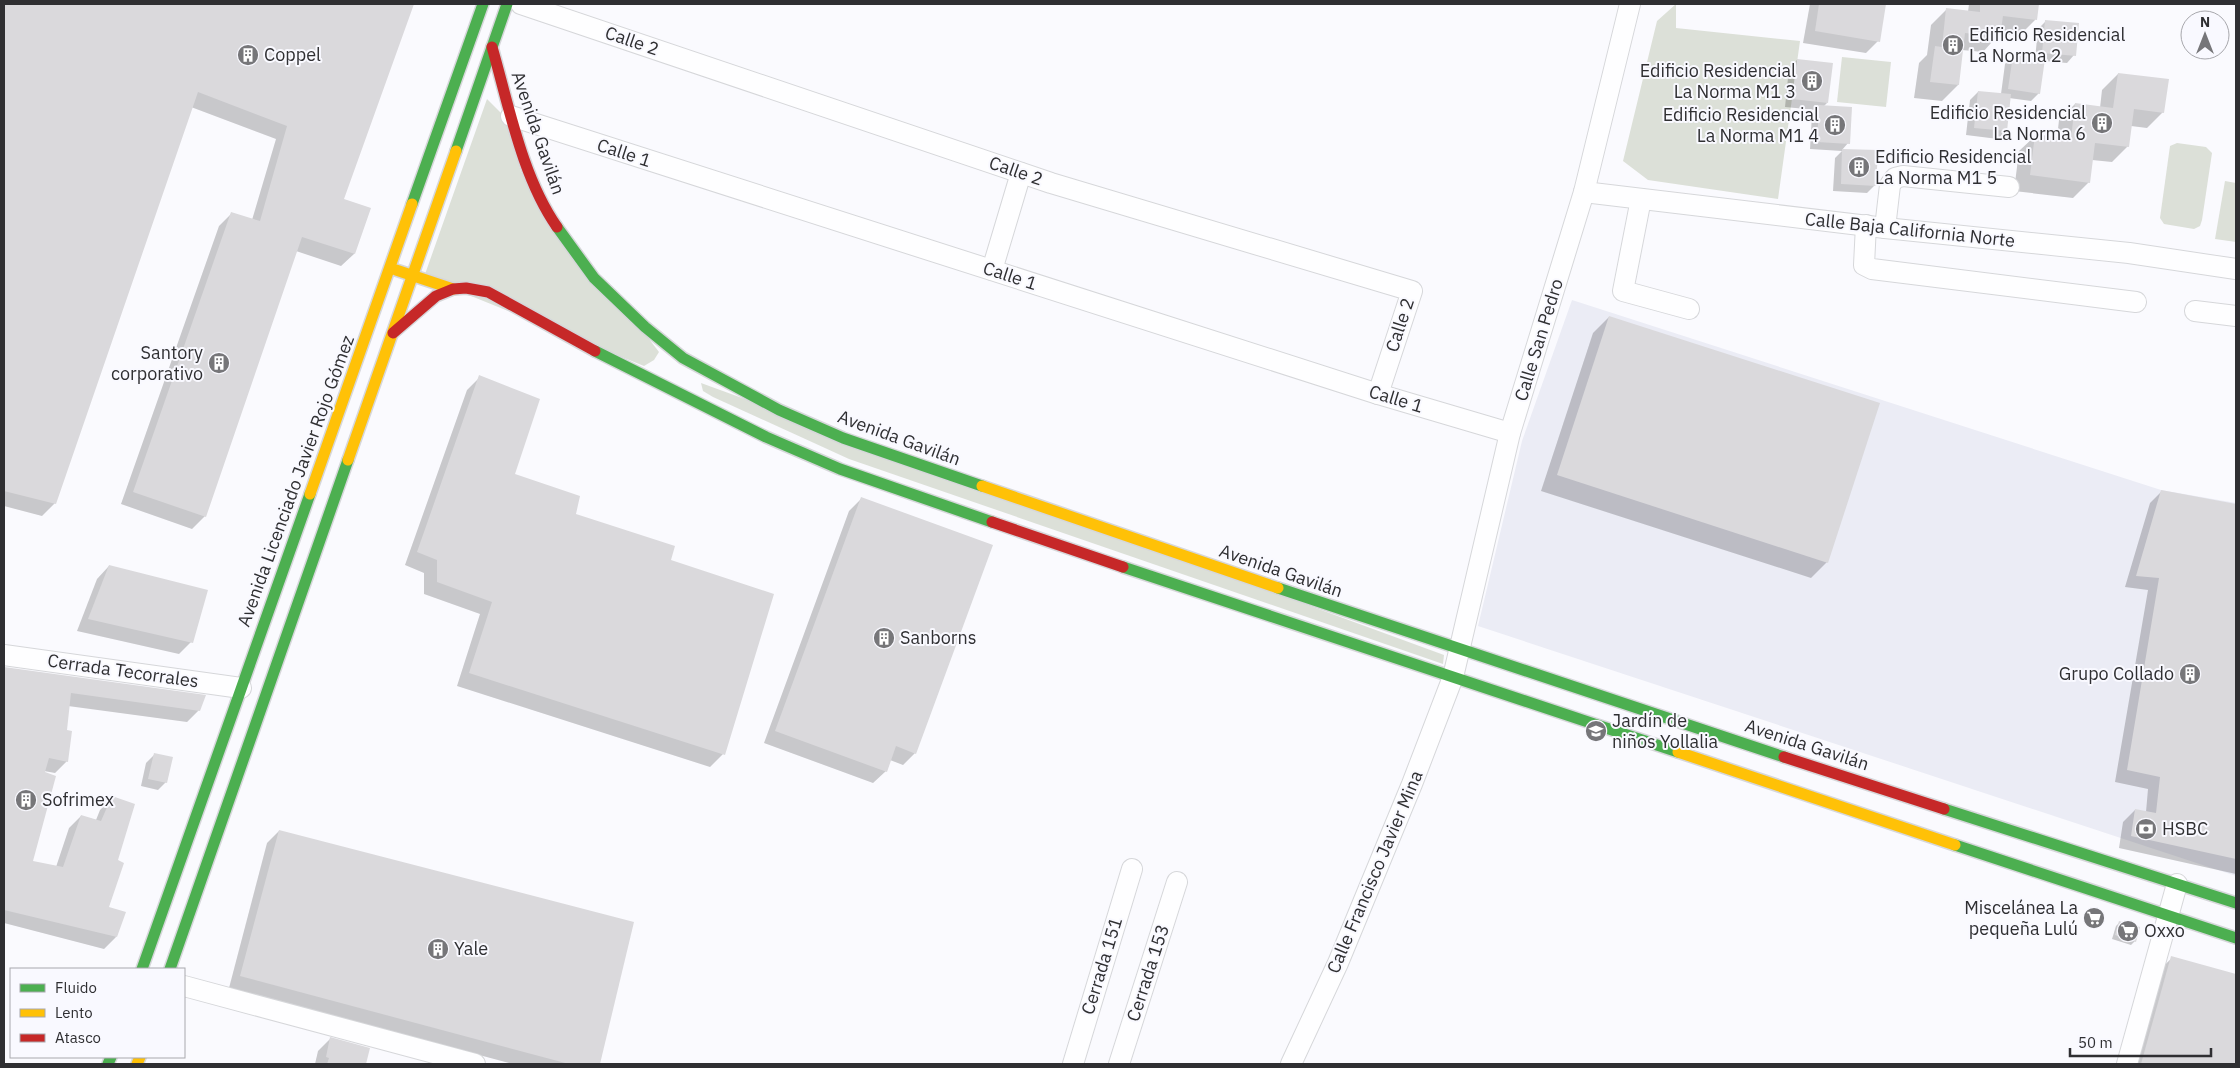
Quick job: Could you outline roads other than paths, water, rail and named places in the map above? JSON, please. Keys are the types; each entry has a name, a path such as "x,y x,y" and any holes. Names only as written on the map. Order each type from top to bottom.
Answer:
{"main road":[{"name":"Avenida Licenciado Javier Rojo Gómez","path":"142,968 390,268 455,78 483,4"},
{"path":"170,968 507,4"},
{"name":"Avenida Gavilán","path":"492,47 511,116 537,193 561,234 600,285 681,362 779,410 843,438 934,470 1460,650 2236,903"},
{"path":"455,78 478,85"},
{"path":"390,268 453,289 469,288 488,292 595,351 669,384 766,437 840,469 1452,677 2236,938"},
{"path":"393,333 429,302 453,289"},
{"path":"766,437 779,410"}],"street":[{"name":"Calle 2","path":"520,4 1021,172 1412,291 1378,394"},
{"name":"Calle San Pedro","path":"1452,677 1460,650 1510,433 1584,192 1630,4"},
{"name":"Calle 1","path":"511,116 1378,394 1510,433"},
{"path":"992,270 1021,172"},
{"path":"1886,228 1890,185 1895,178 1903,176 2009,187"},
{"name":"Calle Baja California Norte","path":"1584,192 1866,226 2128,253 2236,269"},
{"path":"1641,199 1624,291 1688,309"},
{"path":"1866,226 1864,265 1872,269 2136,302"},
{"path":"2195,311 2236,316"},
{"name":"Cerrada Tecorrales","path":"4,655 241,688"},
{"name":"Calle Francisco Javier Mina","path":"1291,1064 1338,963 1397,820 1452,677"},
{"name":"Cerrada 151","path":"1073,1064 1132,868"},
{"name":"Cerrada 153","path":"1119,1064 1177,882"},
{"path":"2127,1064 2177,884"},
{"path":"185,986 476,1064"}],"place":[{"name":"Edificio Residencial La Norma 2","path":"1953,45"},
{"name":"Coppel","path":"248,55"},
{"name":"Edificio Residencial La Norma M1 3","path":"1812,81"},
{"name":"Edificio Residencial La Norma 6","path":"2102,123"},
{"name":"Edificio Residencial La Norma M1 4","path":"1835,125"},
{"name":"Edificio Residencial La Norma M1 5","path":"1859,167"},
{"name":"Santory corporativo","path":"219,363"},
{"name":"Sanborns","path":"884,638"},
{"name":"Grupo Collado","path":"2190,674"},
{"name":"Jardín de niños Yollalia","path":"1596,731"},
{"name":"Sofrimex","path":"26,800"},
{"name":"HSBC","path":"2146,829"},
{"name":"Miscelánea La pequeña Lulú","path":"2094,918"},
{"name":"Oxxo","path":"2128,931"},
{"name":"Yale","path":"438,949"}]}
